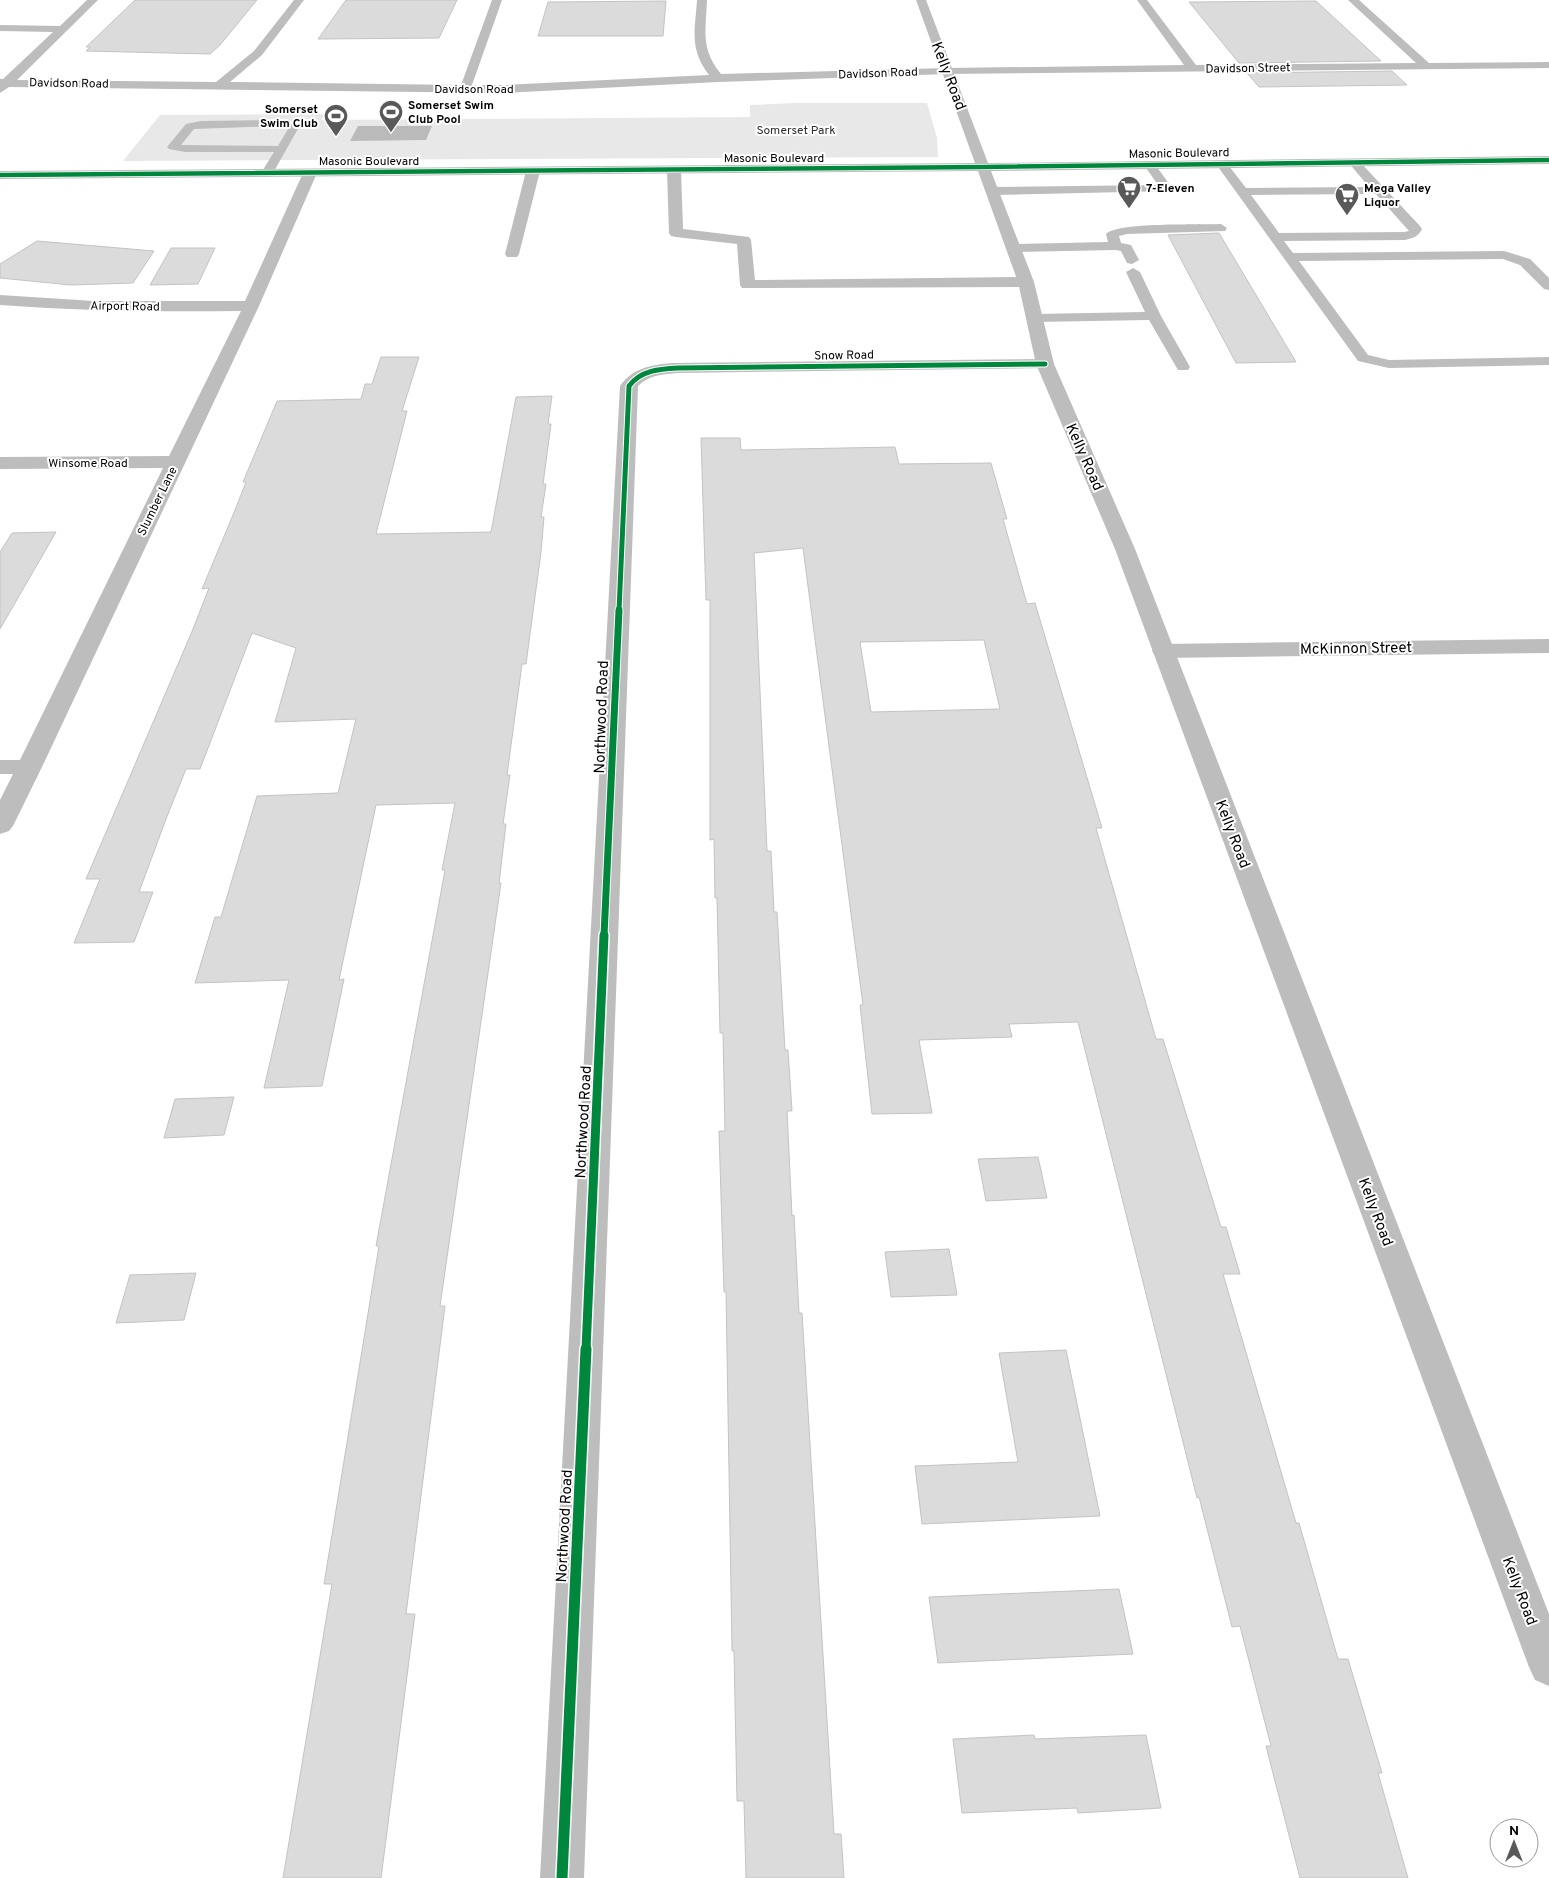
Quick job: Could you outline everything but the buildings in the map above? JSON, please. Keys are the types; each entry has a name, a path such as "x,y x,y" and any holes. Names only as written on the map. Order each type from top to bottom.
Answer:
{"street":[{"path":"2,85 93,0"},
{"path":"218,86 258,53 299,0"},
{"path":"464,89 497,0"},
{"path":"702,0 700,47 702,56 718,78"},
{"name":"Kelly Road","path":"921,0 1026,282 1045,364 1125,549 1549,1667"},
{"path":"1142,0 1193,69"},
{"path":"1353,0 1426,66"},
{"path":"0,28 62,28"},
{"name":"Davidson Street","path":"947,71 1549,65"},
{"name":"Davidson Road","path":"2,85 464,89 555,87 718,78 947,71"},
{"name":"Masonic Boulevard","path":"0,175 984,167 1549,160"},
{"path":"674,170 676,233 744,240 748,285 1026,282"},
{"path":"512,254 533,171"},
{"name":"Slumber Lane","path":"0,826 251,306 310,173"},
{"name":"Airport Road","path":"0,300 66,305 136,307 251,306"},
{"name":"Snow Road","path":"644,374 678,368 1045,364"},
{"name":"Northwood Road","path":"562,1878 629,386 636,378 644,374"},
{"name":"Winsome Road","path":"0,463 176,462"},
{"name":"McKinnon Street","path":"1163,651 1549,646"},
{"path":"0,767 30,767"}],"lane":[{"path":"267,173 294,127 279,123 201,124 190,126 173,147 185,149 281,149"},
{"path":"1275,237 1405,236 1414,233 1416,229 1354,162"},
{"path":"1222,164 1363,358 1389,364 1549,360"},
{"path":"993,191 1166,188 1150,165"},
{"path":"1076,166 1089,189"},
{"path":"1242,192 1380,190"},
{"path":"1116,246 1112,234 1126,230 1220,228"},
{"path":"1013,248 1116,246 1126,248 1154,316 1183,367"},
{"path":"1290,257 1504,255 1525,262 1549,286"},
{"path":"1034,318 1154,316"}],"green space":[{"name":"Somerset Park","path":"927,103 937,138 938,157 123,161 160,115 324,114 322,120 750,117 750,105"}],"shaded area":[{"name":"Somerset Swim Club Pool","path":"358,126 432,126 426,140 350,141"}],"cycle path":[{"path":"0,175 984,167 1549,160"},
{"path":"562,1878 629,386 638,377 651,371 678,368 1045,364"}],"place":[{"name":"Somerset Swim Club Pool","path":"391,133"},
{"name":"Somerset Swim Club","path":"336,137"},
{"name":"7-Eleven","path":"1129,209"},
{"name":"Mega Valley Liquor","path":"1347,216"}]}
